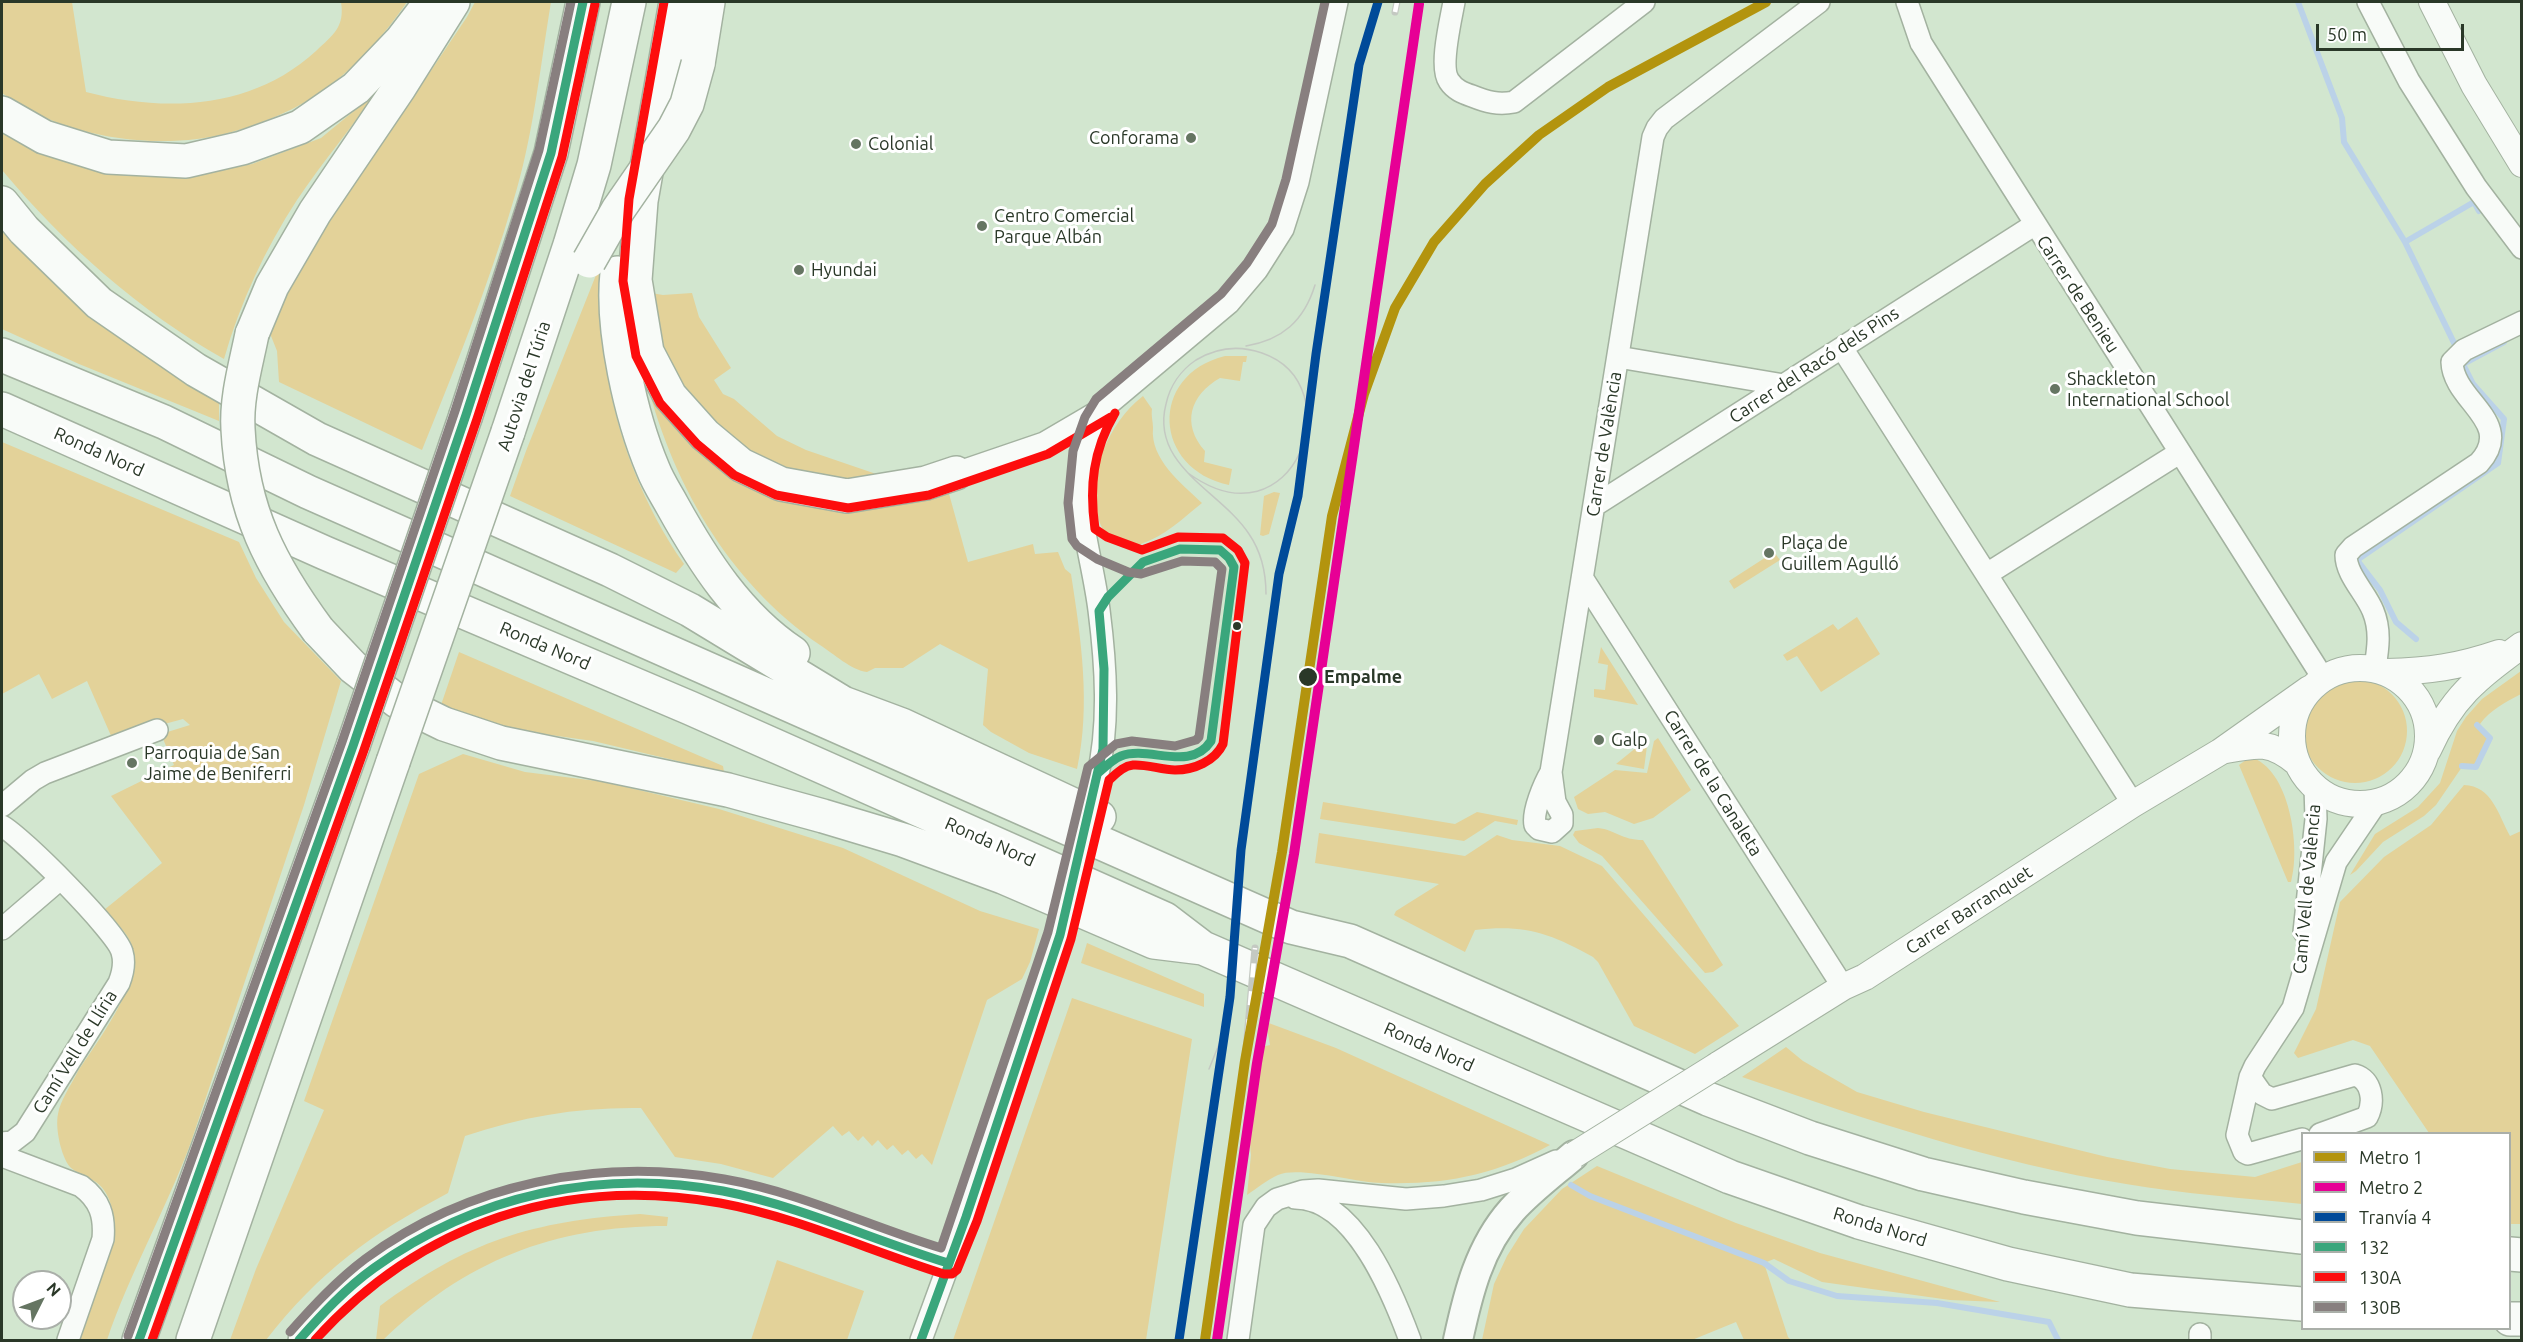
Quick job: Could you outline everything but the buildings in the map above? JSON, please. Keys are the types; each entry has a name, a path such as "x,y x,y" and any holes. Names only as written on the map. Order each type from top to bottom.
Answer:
{"main road":[{"path":"2,113 44,137 108,157 186,161 242,147 300,127 356,88 401,41 431,2"},
{"path":"453,2 399,88 315,212 272,286 252,334 243,380 238,428 245,488 261,540 292,594 318,630 353,667 396,700 444,724 501,743 728,790 823,816 903,840 1003,877 1154,942 1203,948"},
{"path":"565,89 569,2"},
{"path":"140,1341 353,746 466,415 551,153 583,2"},
{"name":"Autovia del Túria","path":"193,1341 508,432 570,245 594,165 629,2"},
{"path":"676,2 641,201 635,280 647,352 670,396 705,435 741,465 781,484 847,496 927,483 956,473"},
{"path":"508,432 536,388 589,261 618,210 674,129 687,104 698,64 708,2"},
{"path":"655,123 627,201 616,277 623,364 653,470 694,547 748,614 788,650 902,725"},
{"path":"2,203 24,230 99,303 196,370 317,439 610,570 690,610 843,703 902,725 1152,842 1298,906 1350,941 1708,1099 1810,1138 1923,1174 2024,1197 2137,1218 2301,1237"},
{"path":"2,355 164,422 319,497 1292,927 1350,941"},
{"name":"Ronda Nord","path":"2,409 325,553 690,708 1165,920 1203,948 1719,1173 1859,1222 2008,1264 2130,1290 2301,1304"},
{"path":"1458,1341 1478,1265 1491,1239 1511,1211 1533,1189 1574,1155"}],"street":[{"path":"956,473 1044,443 1105,407 1229,303 1257,270 1283,229 1298,182 1337,2"},
{"path":"1454,2 1445,69 1448,80 1459,91 1490,103 1514,102 1644,2"},
{"name":"Carrer de València","path":"1551,772 1653,137 1664,119 1819,2"},
{"name":"Carrer de Benieu","path":"1908,2 1921,43 2179,453 2316,683"},
{"name":"Carrer de Benieu","path":"1915,2 1916,29"},
{"path":"2368,2 2409,81 2476,187 2522,248"},
{"path":"2432,2 2474,85 2522,164"},
{"name":"Carrer del Racó dels Pins","path":"1594,506 2034,225"},
{"path":"2380,670 2379,636 2374,611 2347,566 2346,555 2353,547 2479,463 2485,456 2491,446 2490,430 2456,377 2452,362 2464,350 2522,322"},
{"path":"1842,348 2133,804"},
{"path":"1618,357 1784,385"},
{"path":"921,1341 966,1217 1060,935 1103,749 1104,669 1099,611 1081,515 1080,479 1090,432 1105,407"},
{"path":"1987,574 2179,453"},
{"name":"Carrer de la Canaleta","path":"1583,579 1843,987"},
{"path":"2522,645 2476,679 2456,702 2440,725 2415,777 2398,793 2376,803 2354,804 2333,799 2315,788 2304,776 2296,762 2292,742 2292,722 2299,704 2316,683 2348,668 2429,671 2469,664 2522,645"},
{"path":"2380,670 2403,682 2417,697 2426,716 2429,736 2426,756"},
{"name":"Carrer Barranquet","path":"1574,1155 1843,987 1865,976 2133,804 2220,752 2316,683"},
{"path":"2,806 33,780 157,730"},
{"path":"2220,752 2265,745 2281,750 2296,762"},
{"name":"Camí Vell de València","path":"2299,990 2316,819 2315,788"},
{"name":"Camí Vell de València","path":"2301,1139 2255,1154 2244,1152 2237,1135 2250,1077 2293,1008 2336,862 2376,803"},
{"name":"Camí Vell de Llíria","path":"2,826 22,840 111,933 122,951 123,973 119,983 25,1132 5,1147"},
{"path":"2,929 59,880"},
{"path":"2250,1077 2262,1094 2272,1099 2355,1075 2359,1076 2372,1095 2372,1104 2367,1117 2326,1132"},
{"path":"5,1147 81,1186 100,1206 104,1223 103,1239 68,1341"},
{"path":"1238,1341 1254,1225 1266,1207 1277,1199 1303,1191 1318,1190 1406,1199 1444,1196 1480,1190 1516,1179 1574,1155"},
{"path":"299,1341 334,1303 375,1267 442,1226 517,1198 581,1185 637,1182 723,1191 801,1213 948,1263"},
{"path":"1277,1199 1300,1198 1313,1201 1333,1210 1342,1218 1374,1262 1393,1296 1410,1341"}],"shaded area":[{"path":"2,2 72,2 86,92 116,99 177,104 237,95 265,85 291,70 316,51 336,30 341,18 341,2 407,2 358,61 313,98 273,117 234,131 197,139 146,141 95,134 70,127 23,107 2,93"},
{"path":"475,2 551,2 531,128 520,178 482,296 422,450 279,382 277,351 269,331 290,285 321,234"},
{"path":"377,92 307,186 274,238 254,277 224,359 162,320 104,274 51,224 2,170 2,133 39,153 115,173 190,176 252,164 321,138"},
{"path":"2,218 219,396 219,421 79,364 2,329"},
{"path":"600,265 605,349 616,414 623,441 643,493 684,564 676,573 510,496"},
{"path":"651,293 663,295 692,293 699,317 731,368 714,380 723,394 734,399 777,436 806,450 885,477 829,481 763,463 716,430 665,363"},
{"path":"1225,356 1247,356 1246,362 1243,362 1240,381 1220,378 1210,385 1196,401 1191,421 1193,431 1205,451 1204,462 1232,469 1229,485 1204,476 1185,461 1174,442 1170,422 1172,401 1182,382 1200,366"},
{"path":"644,371 785,492 946,483 968,562 1033,544 1035,554 1058,552 1065,569 1071,574 1081,647 1084,696 1077,769 1029,753 991,732 983,725 988,669 940,644 903,668 875,668 867,672 843,661 787,619 757,591 730,559 707,525 669,451"},
{"path":"1143,396 1152,409 1153,439 1156,450 1168,470 1202,503 1150,541 1130,545 1112,539 1104,530 1096,505 1097,475 1110,435 1124,414"},
{"path":"2,442 239,542 256,578 284,622 341,681 304,805 191,1142 126,1290 107,1340 76,1340 114,1229 112,1209 104,1190 99,1185 70,1167 61,1149 57,1120 66,1093 115,1014 130,981 133,965 131,944 122,929 104,910 162,863 111,796 174,765 161,734 190,725 183,719 112,738 87,681 52,699 39,674 2,694"},
{"path":"1274,492 1280,493 1269,534 1263,536 1260,535 1264,496"},
{"path":"1774,552 1780,560 1734,589 1729,581"},
{"path":"1857,617 1880,654 1821,692 1797,656 1787,661 1783,655 1833,624 1838,630"},
{"path":"1601,647 1638,705 1594,697 1594,689 1605,690 1608,665 1598,663"},
{"path":"459,652 723,766 724,772 593,741 501,728 440,708"},
{"path":"2521,671 2521,694 2493,710 2480,724 2490,738 2476,767 2462,767 2436,805 2424,816 2383,842 2350,875 2375,834 2418,807 2440,783 2457,731 2466,717 2482,699"},
{"path":"2355,679 2375,683 2384,688 2398,702 2403,711 2407,731 2403,751 2398,760 2384,774 2375,779 2355,783 2335,779 2326,774 2312,760 2307,751 2303,731 2307,711 2312,702 2326,688 2335,683"},
{"path":"1648,738 1644,769 1616,764"},
{"path":"1658,738 1691,790 1653,818 1634,824 1605,812 1588,814 1578,809 1574,797 1615,770 1647,773 1654,741"},
{"path":"463,754 525,772 605,782 719,809 843,848 980,911 1039,929 1030,962 1022,979 987,1000 932,1165 922,1154 916,1159 908,1150 902,1155 893,1145 887,1150 878,1140 872,1146 863,1136 858,1141 849,1131 842,1136 833,1126 773,1178 721,1164 675,1157 641,1108 574,1111 509,1123 465,1136 448,1193 420,1208 348,1256 306,1294 266,1340 230,1340 256,1269 324,1110 304,1101 419,774"},
{"path":"2250,757 2264,764 2275,776 2283,792 2293,830 2294,867 2291,882 2288,882 2239,765"},
{"path":"2464,785 2481,790 2488,796 2498,810 2510,836 2521,831 2521,1224 2511,1224 2511,1132 2428,1132 2370,1046 2353,1040 2298,1058 2294,1053 2316,1009 2340,902 2384,857 2431,825"},
{"path":"1323,802 1455,824 1477,812 1518,820 1517,825 1495,821 1464,841 1320,819"},
{"path":"1598,828 1643,840 1723,965 1713,972 1705,973 1602,856 1579,843 1573,835 1575,831"},
{"path":"1319,833 1465,856 1497,835 1512,840 1560,846 1602,866 1739,1026 1695,1054 1634,1026 1598,962 1593,957 1550,936 1508,928 1475,930 1465,952 1394,915 1396,911 1439,884 1315,863"},
{"path":"1087,943 1204,994 1204,1007 1081,963"},
{"path":"1072,998 1192,1039 1146,1340 953,1340"},
{"path":"1266,1022 1336,1048 1550,1145 1489,1171 1448,1180 1382,1183 1300,1172 1278,1175 1247,1195 1251,1155 1249,1134 1261,1047 1270,1045"},
{"path":"1786,1047 1803,1061 1857,1092 1924,1112 2107,1157 2170,1169 2255,1177 2301,1162 2301,1204 2148,1187 2028,1164 1932,1139 1742,1077"},
{"path":"1597,1166 1736,1223 1820,1253 2000,1302 1950,1300 1822,1282 1774,1259 1764,1263 1788,1337 1791,1340 1744,1340 1736,1322 1692,1340 1482,1340 1494,1284 1507,1256 1524,1229 1562,1189"},
{"path":"640,1214 668,1217 667,1226 586,1233 549,1241 513,1253 479,1269 446,1289 414,1312 383,1340 376,1340 380,1306 443,1265 472,1250 533,1229 601,1217"},
{"path":"777,1260 864,1291 847,1340 751,1340"}],"waterway":[{"path":"2298,2 2342,118 2344,142 2405,242 2455,345 2461,342"},
{"path":"2405,242 2474,202 2479,211"},
{"path":"2416,639 2396,622 2380,590 2357,560 2498,463 2504,419 2473,384 2463,364 2504,342"},
{"path":"2462,766 2476,767 2490,738 2477,725"},
{"path":"1571,1185 1590,1196 1764,1263 1789,1281 1837,1296 1937,1303 2049,1322 2058,1340"}],"tram line":[{"name":"4","path":"1179,1340 1230,997 1241,850 1279,574 1298,496 1316,354 1359,65 1378,2"},
{"path":"1246,346 1270,339 1290,327 1305,309 1315,285"},
{"path":"1188,473 1225,491 1257,491 1282,477 1299,454 1307,425 1304,396 1290,371 1262,353 1245,349 1220,350 1196,360 1186,369 1173,385 1166,404 1164,426 1168,444 1178,461 1191,476 1222,504 1249,534 1262,563 1266,594"},
{"path":"1209,1069 1226,1027"}],"railway":[{"path":"1395,12 1397,2"},
{"path":"1245,1061 1255,948"}],"metro line":[{"name":"1","path":"1205,1340 1245,1061 1282,852 1332,516 1364,394 1395,308 1434,242 1485,184 1539,135 1608,87 1766,2"},
{"name":"2","path":"1217,1340 1257,1063 1294,854 1419,4"}],"transit line":[{"name":"130B","path":"128,1336 342,742 455,411 539,150 571,2"},
{"name":"132","path":"139,1340 353,746 466,415 551,153 583,2"},
{"name":"130A","path":"664,2 629,199 623,281 636,356 660,403 697,444 734,475 776,495 848,508 929,495 1048,454 1111,417"},
{"name":"130B","path":"290,1332 345,1276 365,1259 405,1233 447,1211 491,1194 536,1182 583,1175 630,1172 677,1173 724,1179 779,1192 941,1248 1048,932 1088,767 1116,744 1132,741 1175,746 1199,737 1222,569 1215,562 1182,561 1141,574 1128,572 1097,559 1077,546 1072,539 1068,503 1073,451 1085,417 1096,399 1221,294 1247,263 1272,224 1286,179 1325,2"},
{"name":"130A","path":"152,1340 364,750 477,419 562,157 595,4"},
{"name":"130A","path":"315,1340 356,1299 401,1265 449,1238 499,1217 551,1203 606,1196 662,1196 749,1209 944,1274 952,1274 957,1270 977,1221 1071,939 1109,780 1123,769 1133,765 1175,770 1196,766 1209,760 1223,744 1245,563 1238,550 1223,538 1178,537 1142,550 1107,537 1095,529 1092,498 1094,469 1102,441 1115,413"},
{"name":"132","path":"921,1340 966,1217 1060,935 1103,749 1104,669 1099,611 1108,597 1143,562 1180,549 1220,550 1229,558 1234,567 1211,741 1202,750 1181,757 1144,754 1121,756 1098,773"},
{"name":"132","path":"299,1340 354,1284 413,1243 454,1222 497,1205 586,1186 631,1183 677,1185 752,1197 948,1263"}],"place":[{"name":"Conforama","path":"1191,138"},
{"name":"Colonial","path":"856,144"},
{"name":"Centro Comercial Parque Albán","path":"982,226"},
{"name":"Hyundai","path":"799,270"},
{"name":"Shackleton International School","path":"2055,389"},
{"name":"Plaça de Guillem Agulló","path":"1769,553"},
{"name":"Empalme","path":"1308,677"},
{"name":"Galp","path":"1599,740"},
{"name":"Parroquia de San Jaime de Beniferri","path":"132,763"}]}
